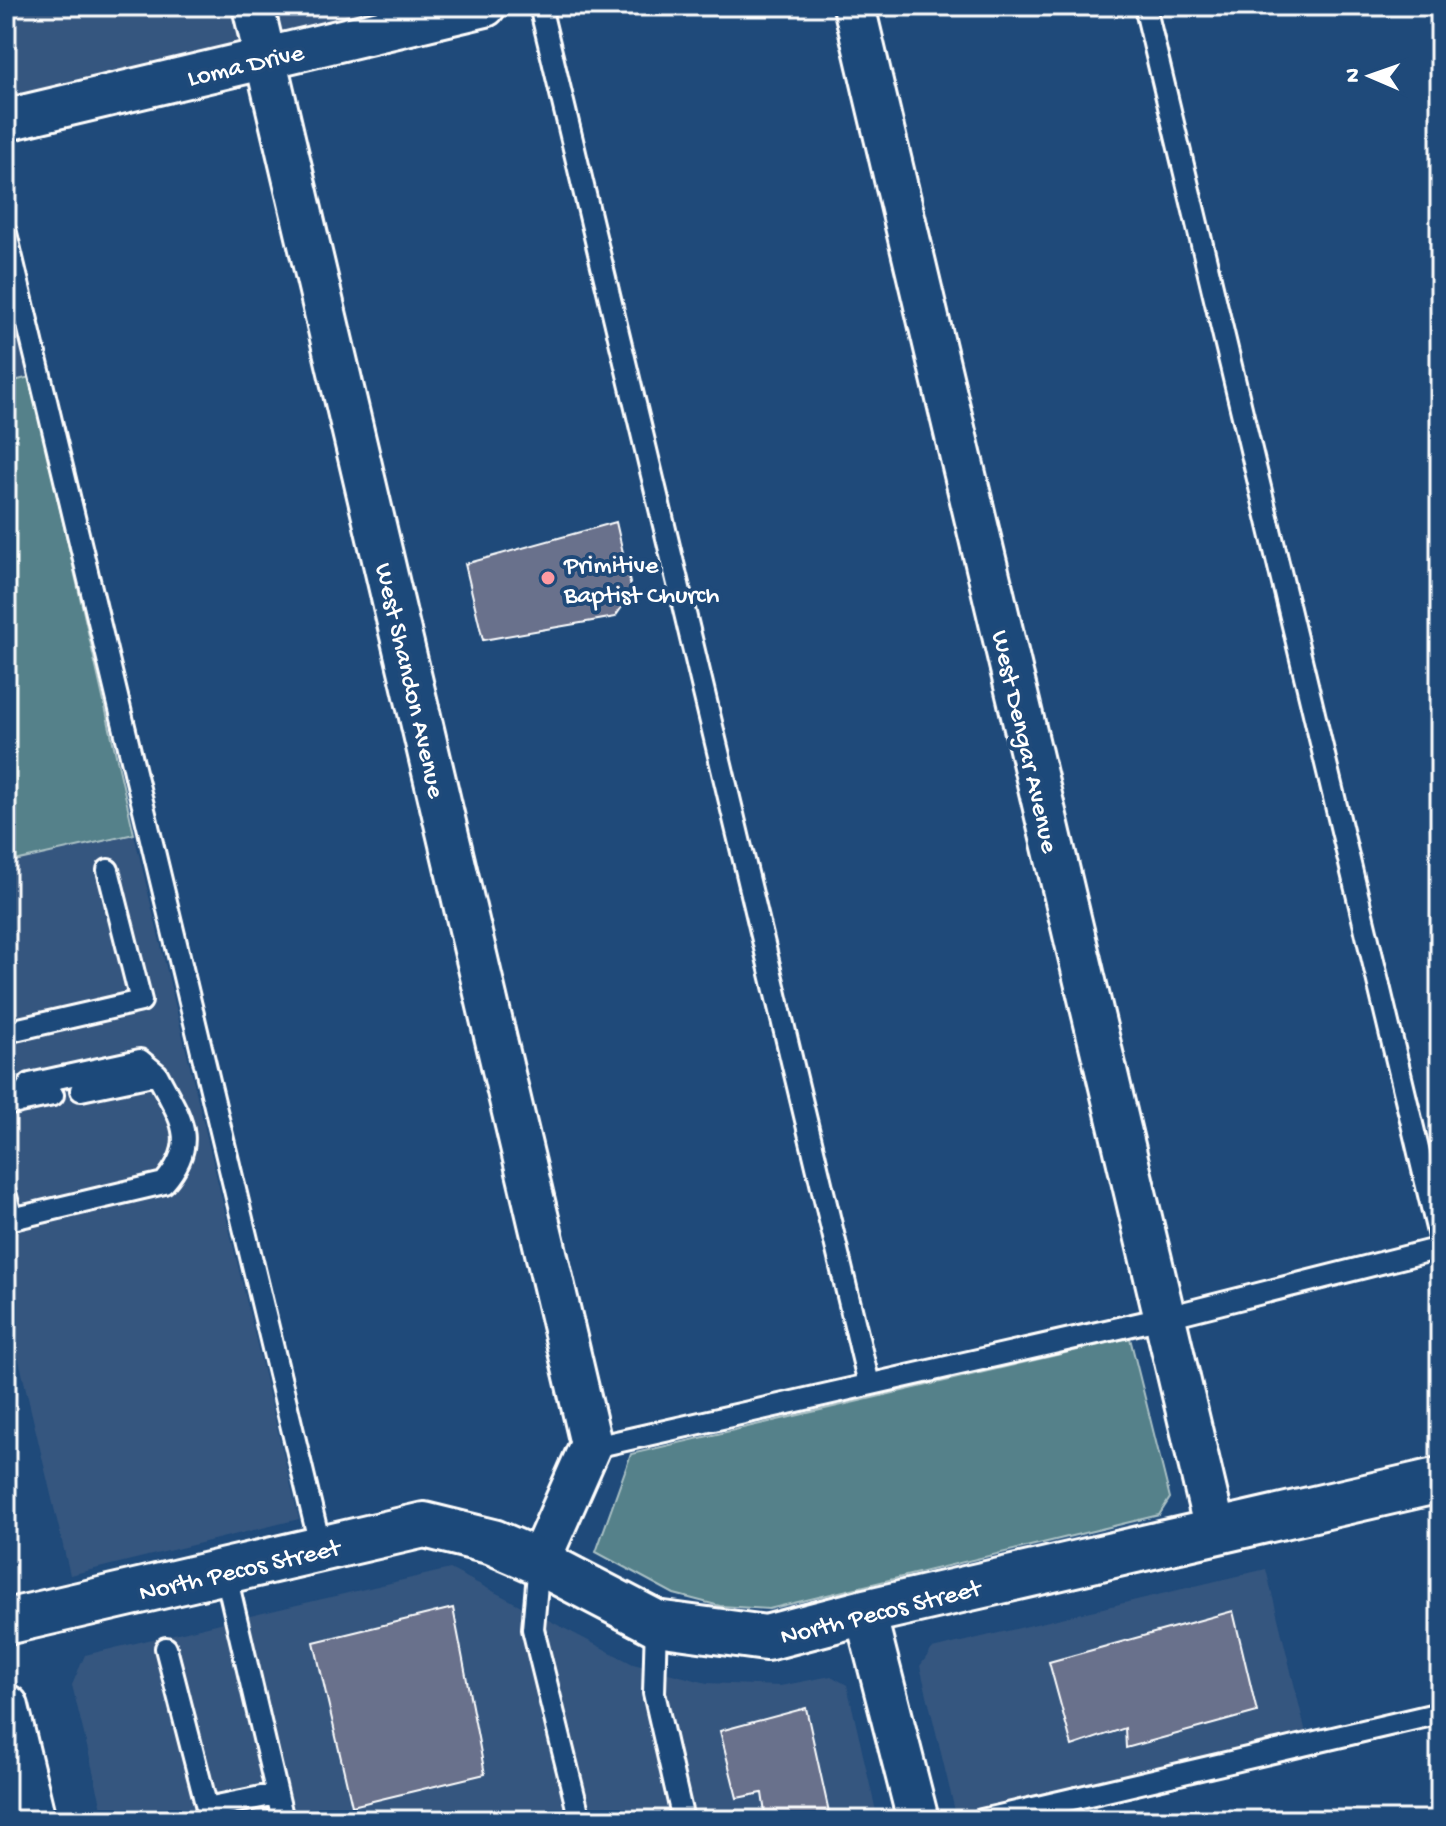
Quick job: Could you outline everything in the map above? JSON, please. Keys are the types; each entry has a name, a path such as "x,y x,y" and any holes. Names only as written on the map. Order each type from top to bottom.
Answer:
{"street":[{"name":"West Shandon Avenue","path":"253,6 590,1448"},
{"name":"Loma Drive","path":"6,120 485,6"},
{"name":"West Dengar Avenue","path":"854,6 1215,1530"},
{"path":"539,1562 590,1448"},
{"name":"North Pecos Street","path":"6,1622 424,1525 493,1542 539,1562 656,1623 766,1638 865,1612 1440,1480"},
{"path":"865,1612 918,1820"},
{"path":"6,1707 33,1820"}],"lane":[{"path":"540,6 869,1384"},
{"path":"1145,6 1440,1241"},
{"path":"6,233 321,1549"},
{"path":"6,1032 141,1001 108,870"},
{"path":"6,1196 12,1219 164,1183 179,1165 185,1129 157,1074 140,1060 30,1084 12,1104"},
{"path":"81,1090 157,1074"},
{"path":"12,1104 53,1095"},
{"path":"590,1448 1163,1318 1440,1248"},
{"path":"539,1562 533,1629 580,1820"},
{"path":"225,1571 283,1820"},
{"path":"656,1623 654,1693 683,1820"},
{"path":"166,1648 207,1808 276,1794"},
{"path":"982,1820 1440,1713"}],"shaded area":[{"path":"6,6 479,6 6,118"},
{"path":"6,274 30,377 6,383"},
{"path":"134,834 299,1519 70,1575 6,1305 6,863"},
{"path":"450,1569 633,1664 707,1683 780,1686 831,1676 847,1685 878,1820 105,1820 72,1685 85,1655"},
{"path":"1266,1569 1306,1733 956,1815 920,1666 932,1649"}],"green space":[{"path":"30,377 134,834 6,863 6,383"},
{"path":"1130,1338 1170,1498 1159,1515 769,1609 720,1606 674,1594 596,1552 631,1454"}],"building":[{"name":"Primitive Baptist Church","path":"616,522 632,592 615,617 483,640 465,564"},
{"path":"453,1608 485,1774 352,1806 314,1642"},
{"path":"1233,1611 1257,1712 1126,1748 1125,1728 1072,1746 1049,1662"},
{"path":"806,1708 829,1812 791,1820 766,1820 762,1793 737,1798 720,1731"}],"place":[{"name":"Primitive Baptist Church","path":"548,578"}]}
